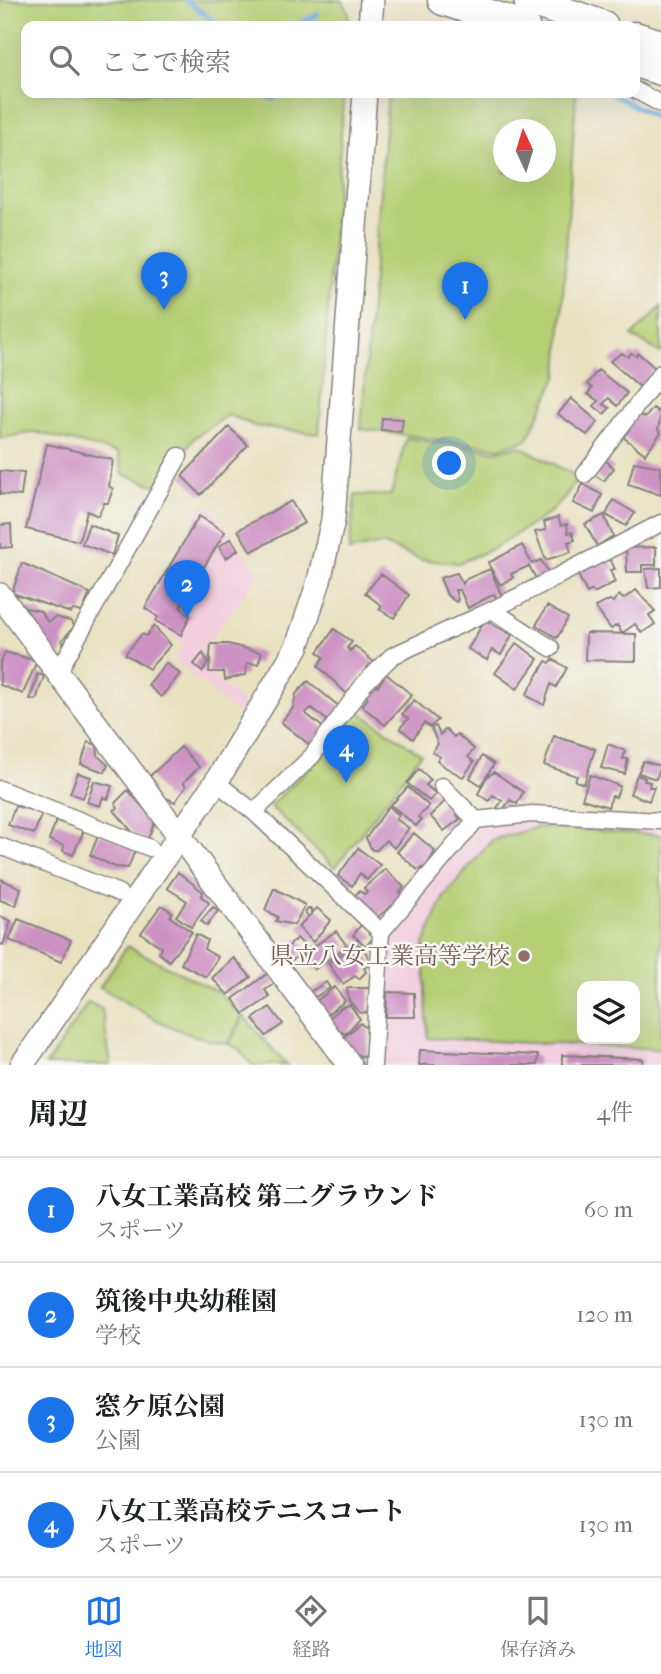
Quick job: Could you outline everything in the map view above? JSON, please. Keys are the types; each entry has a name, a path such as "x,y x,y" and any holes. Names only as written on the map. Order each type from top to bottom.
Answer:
{"highway":[{"path":"443,0 508,21"},
{"path":"529,0 589,21"},
{"path":"640,39 661,45"},
{"path":"640,64 661,70"}],"street":[{"path":"370,21 372,0"},
{"path":"640,93 661,104"},
{"path":"22,1065 216,782 297,647 319,581 330,532 365,98"},
{"path":"585,474 661,373"},
{"path":"57,674 179,456"},
{"path":"254,812 312,756 364,684 392,656 492,610 661,523"},
{"path":"0,596 350,1065"},
{"path":"492,610 551,648"},
{"path":"216,782 254,812 381,932"},
{"path":"442,786 476,820"},
{"path":"0,789 150,848"},
{"path":"373,1065 381,932 476,820 532,814 661,821"},
{"path":"0,846 119,893"}],"shaded area":[{"path":"203,505 212,507 259,574 194,662 252,710 244,720 174,659 185,644 153,624 141,612"},
{"name":"県立八女工業高等学校","path":"528,820 661,828 661,1065 378,1065 389,927 483,824"}],"green space":[{"path":"0,0 342,0 349,13 348,21 21,21 21,98 344,98 319,434 255,426 229,415 195,437 157,486 123,474 118,453 36,432 0,438"},
{"path":"388,98 576,98 558,375 527,440 500,448 361,429"},
{"path":"661,307 661,353 632,336"},
{"path":"406,438 497,451 520,446 578,477 564,499 547,515 494,548 459,563 422,560 382,544 349,551 355,495 391,495"},
{"path":"357,710 421,754 335,868 270,806 317,760"},
{"name":"県立八女工業高等学校","path":"538,827 661,835 661,1049 428,1038 424,944 444,897 492,840"},
{"path":"127,946 218,992 242,1016 228,1044 177,1029 100,987"},
{"path":"88,1002 102,1009 111,1065 46,1065"},
{"path":"244,1017 287,1065 252,1065 238,1048 229,1045"}],"building":[{"path":"622,353 628,357 631,353 636,356 638,353 655,368 640,387 610,361"},
{"path":"598,370 627,393 617,406 609,398 603,404 610,408 604,414 594,406 598,401 588,394 592,388 587,384"},
{"path":"571,398 598,422 587,435 558,414"},
{"path":"653,408 661,414 658,430 661,433 645,454 622,436 637,415 646,417"},
{"path":"382,418 403,419 401,432 381,430"},
{"path":"229,427 248,445 201,495 182,476"},
{"path":"47,444 113,460 109,486 113,489 108,503 104,503 98,516 87,511 79,541 26,529"},
{"path":"604,459 614,468 604,481 593,474"},
{"path":"634,462 661,467 661,495 628,484"},
{"path":"0,471 24,473 21,496 0,494"},
{"path":"583,484 602,495 594,513 573,503"},
{"path":"613,500 635,513 626,526 606,515"},
{"path":"291,501 304,523 251,552 238,530"},
{"path":"604,515 613,536 597,546 585,524"},
{"path":"199,516 225,532 180,607 190,616 181,635 156,621 158,617 145,608"},
{"path":"558,517 561,525 567,524 568,533 572,532 575,540 568,542 571,552 546,560 535,532 546,530 544,522"},
{"path":"11,524 12,547 0,548 0,525"},
{"path":"89,524 118,536 112,555 82,544"},
{"path":"231,538 238,550 226,558 219,547"},
{"path":"522,545 532,564 541,560 549,573 537,580 529,566 511,574 513,578 500,585 488,563"},
{"path":"656,547 656,565 642,565 642,572 627,572 626,548"},
{"path":"604,559 611,561 615,569 610,570 615,582 594,593 592,590 587,593 577,573"},
{"path":"22,563 90,593 82,612 73,610 71,613 12,593"},
{"path":"661,568 661,587 648,588 645,569"},
{"path":"490,569 502,596 497,599 494,594 468,608 460,590 455,590 458,600 456,602 447,595 440,578 457,573 463,584 466,579"},
{"path":"381,574 409,595 394,618 379,609 382,606 365,593"},
{"path":"636,590 655,611 649,615 655,624 642,633 635,624 622,633 617,625 611,629 595,607 610,600 613,602 619,595 623,599"},
{"path":"547,606 568,618 557,638 536,625"},
{"path":"21,607 40,611 48,622 55,617 70,621 75,626 62,640 64,646 59,657"},
{"path":"485,620 512,635 501,655 492,650 487,660 468,649"},
{"path":"154,626 171,645 149,669 125,654 142,634 146,636"},
{"path":"334,629 352,642 347,648 350,651 355,646 375,663 369,665 347,694 318,666 324,657 318,652"},
{"path":"586,633 636,634 636,661 585,660"},
{"path":"517,643 538,659 517,689 495,673"},
{"path":"211,644 228,644 262,653 258,664 247,663 246,675 225,680 224,672 209,672"},
{"path":"5,652 37,661 23,694 0,685 0,664"},
{"path":"203,653 208,663 202,672 194,664"},
{"path":"553,659 567,668 556,687 551,684 544,705 526,695 546,661 550,663"},
{"path":"166,663 180,674 161,697 148,685"},
{"path":"38,674 44,676 36,700 30,699"},
{"path":"386,674 412,695 385,725 362,706 368,698 364,696 374,685 378,686"},
{"path":"308,681 341,708 330,723 312,708 305,713 325,729 311,746 281,722 293,708 296,694"},
{"path":"414,700 438,720 430,727 424,723 413,739 400,728 408,719 402,714"},
{"path":"436,726 440,735 446,729 454,737 457,734 474,749 468,757 474,762 463,777 445,767 437,760 440,757 432,752 438,744 431,728"},
{"path":"554,736 595,749 584,784 575,781 577,776 544,765"},
{"path":"88,742 97,745 98,756 108,765 105,772 81,764"},
{"path":"608,744 625,751 623,759 628,759 625,774 601,768"},
{"path":"181,747 199,767 183,783 186,786 175,802 166,798 150,776"},
{"path":"482,756 494,764 481,785 470,778"},
{"path":"643,761 661,766 656,779 638,773"},
{"path":"419,769 431,780 426,785 436,794 429,801 407,783"},
{"path":"494,772 523,792 517,804 510,800 502,811 497,808 502,801 493,795 489,801 478,794 486,778"},
{"path":"78,773 91,777 83,798 70,793"},
{"path":"590,775 620,786 608,807 582,799"},
{"path":"637,775 650,782 649,787 654,787 649,801 630,794"},
{"path":"94,781 112,786 108,799 103,797 100,806 87,802"},
{"path":"408,787 429,806 418,817 421,820 416,826 391,805"},
{"path":"128,790 155,821 147,841 133,833 114,810 118,808 115,803"},
{"path":"445,801 460,812 457,815 460,819 444,831 430,816"},
{"path":"15,806 42,813 34,834 8,825"},
{"path":"389,806 399,815 396,819 409,828 394,848 386,840 377,850 372,850 366,838"},
{"path":"56,821 84,830 73,855 63,851 64,846 49,840"},
{"path":"414,833 435,851 427,866 418,870 397,852"},
{"path":"99,834 136,848 128,868 115,867 90,855"},
{"path":"358,848 380,865 367,880 360,873 352,886 338,876"},
{"path":"385,869 404,887 400,892 404,896 374,920 353,898 359,891 364,894 367,892 364,888"},
{"path":"178,872 203,892 201,896 209,903 191,927 176,916 187,901 167,888"},
{"path":"0,879 21,888 16,906 0,900"},
{"path":"274,888 305,905 294,925 276,921 278,917 265,910"},
{"path":"161,905 172,912 170,917 192,932 169,961 159,953 161,947 141,933"},
{"path":"213,907 218,911 207,926 201,921"},
{"path":"317,908 331,920 313,942 298,927 309,916 305,913 308,909 311,909 311,914"},
{"path":"0,916 11,921 3,945 0,944"},
{"path":"18,919 71,940 61,962 9,940"},
{"path":"361,925 375,936 366,946 353,935"},
{"path":"336,931 347,946 314,970 302,955"},
{"path":"196,934 207,940 204,949 218,957 206,977 181,964"},
{"path":"297,938 307,948 285,966 279,956"},
{"path":"356,944 363,946 371,964 364,968 366,972 359,979 355,976 343,984 328,963"},
{"path":"234,958 251,977 228,995 212,978"},
{"path":"268,973 275,983 265,990 270,997 244,1014 233,999"},
{"path":"326,982 330,988 315,997 310,992"},
{"path":"335,987 345,1001 325,1016 315,1002"},
{"path":"347,988 370,988 368,1012 360,1013 349,1001"},
{"path":"387,992 414,993 415,1017 386,1017"},
{"path":"350,1005 360,1019 345,1034 340,1030 337,1034 326,1020 342,1007"},
{"path":"270,1007 283,1024 266,1036 253,1019"},
{"path":"360,1023 369,1030 367,1057 352,1054 342,1039"},
{"path":"420,1050 538,1055 537,1065 419,1065"},
{"path":"562,1055 643,1059 643,1065 562,1065"}],"waterway":[{"path":"186,0 213,21"},
{"path":"305,21 318,14"},
{"path":"270,98 274,98"},
{"path":"619,98 661,120"}],"place":[{"name":"窓ケ原公園","path":"164,310"},
{"name":"八女工業高校 第二グラウンド","path":"465,320"},
{"name":"筑後中央幼稚園","path":"187,618"},
{"name":"八女工業高校テニスコート","path":"346,783"},
{"name":"県立八女工業高等学校","path":"524,956"}]}
